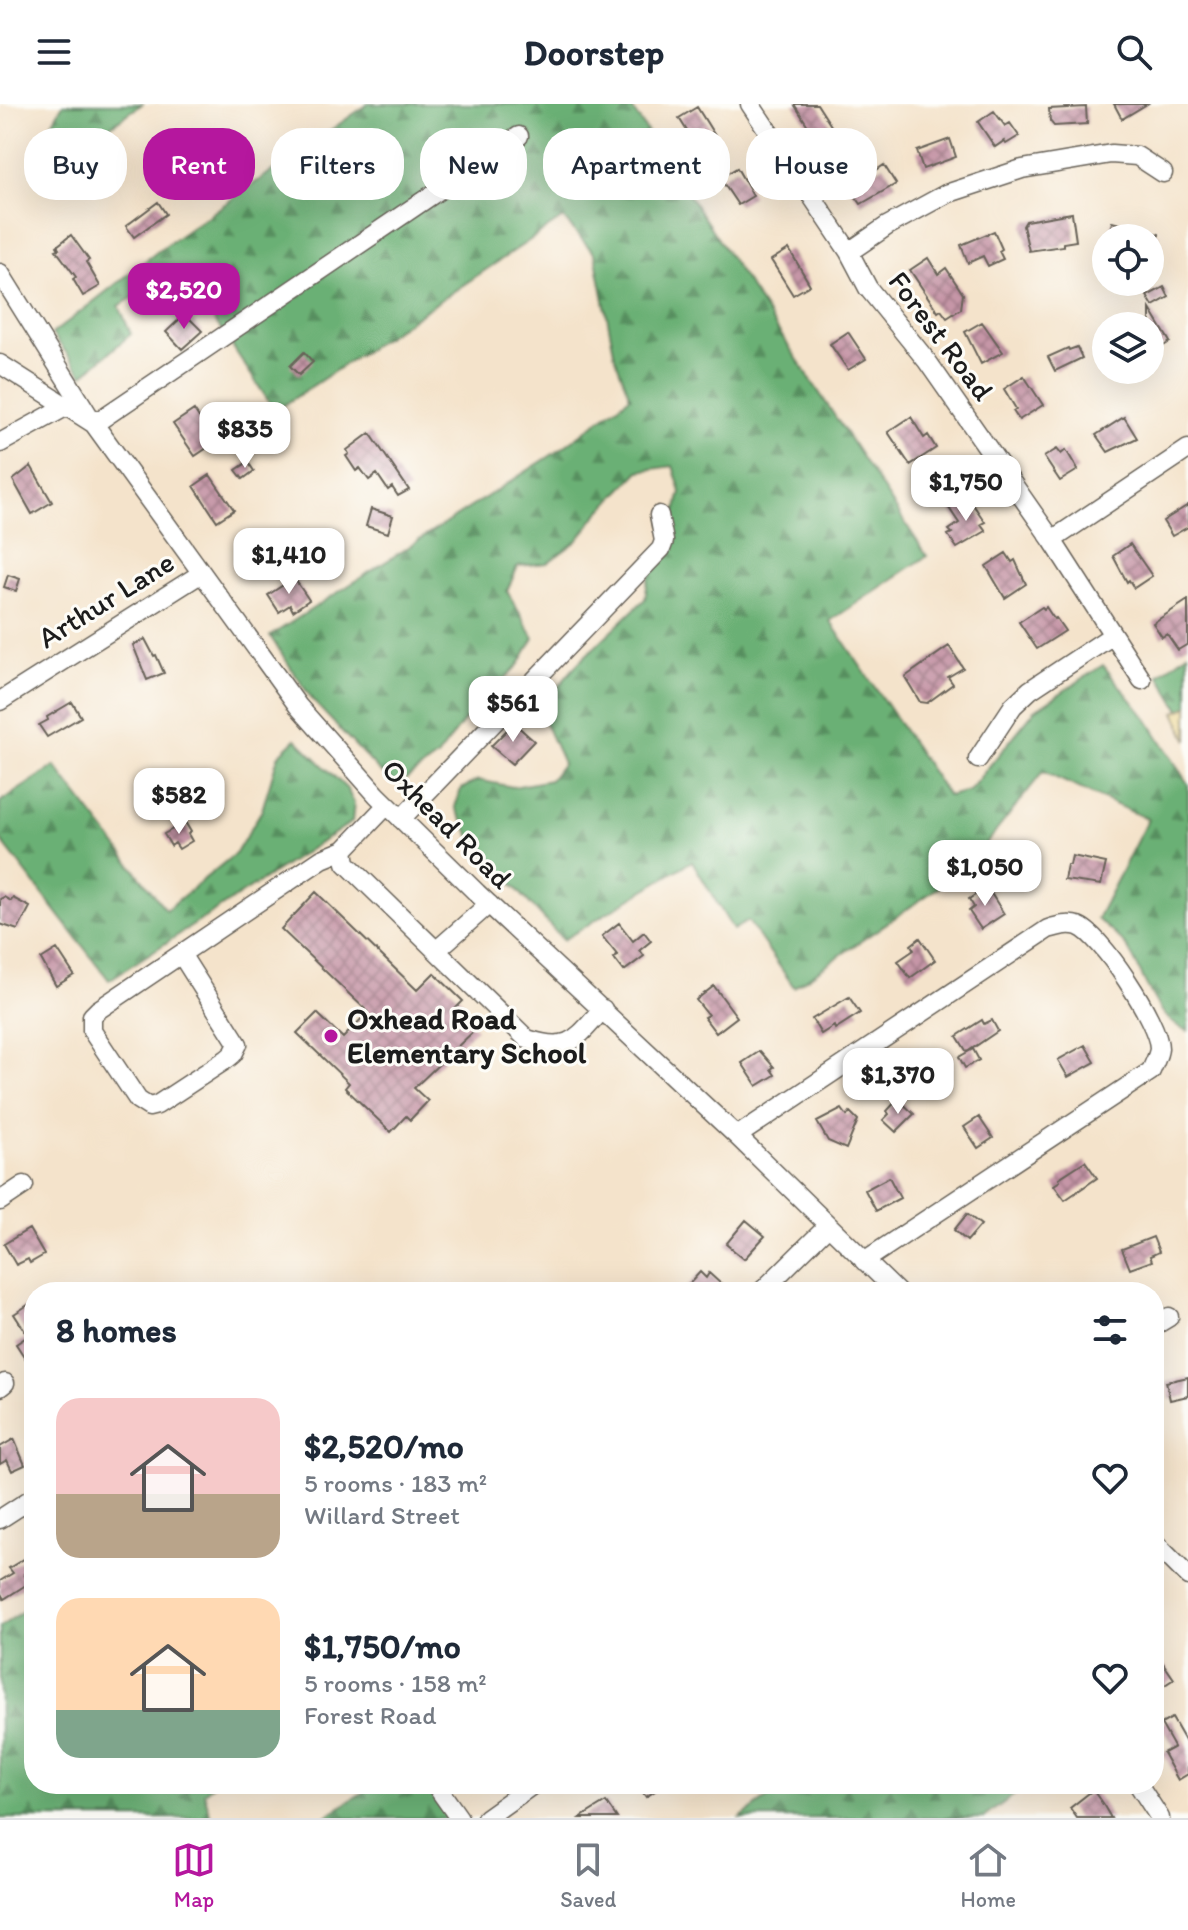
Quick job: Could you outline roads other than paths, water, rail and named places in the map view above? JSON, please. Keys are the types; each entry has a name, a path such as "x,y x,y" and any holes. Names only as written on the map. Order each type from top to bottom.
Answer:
{"street":[{"name":"Forest Road","path":"750,104 849,252 875,298 927,361 1052,540 1142,680"},
{"path":"849,252 887,226 946,194 1044,164 1111,154 1137,156 1163,173"},
{"path":"0,273 94,424 425,200"},
{"name":"Oxhead Road","path":"0,364 94,424 298,706 387,805 737,1136 886,1282"},
{"path":"0,443 67,406"},
{"path":"1052,540 1188,449"},
{"path":"401,819 661,549 664,541 659,515"},
{"name":"Arthur Lane","path":"0,701 202,573"},
{"path":"978,759 1013,706 1113,635"},
{"path":"181,954 238,1044 227,1059 157,1105 149,1107 138,1100 92,1031 92,1016 181,954 322,859 344,850 387,805"},
{"path":"344,850 346,863 527,1039 560,1047 575,1039 603,1009"},
{"path":"437,950 489,904"},
{"path":"737,1136 1048,929 1065,925 1080,927 1100,944 1149,1014 1159,1048 1151,1071 864,1261"},
{"path":"0,1201 24,1185"},
{"path":"771,1282 828,1226"},
{"path":"0,1519 24,1503"},
{"path":"1164,1552 1188,1576"},
{"path":"442,1794 459,1818"},
{"path":"486,1818 520,1794"},
{"path":"1144,1794 1160,1818"}],"place":[{"name":"Oxhead Road Elementary School","path":"331,1036"}]}
